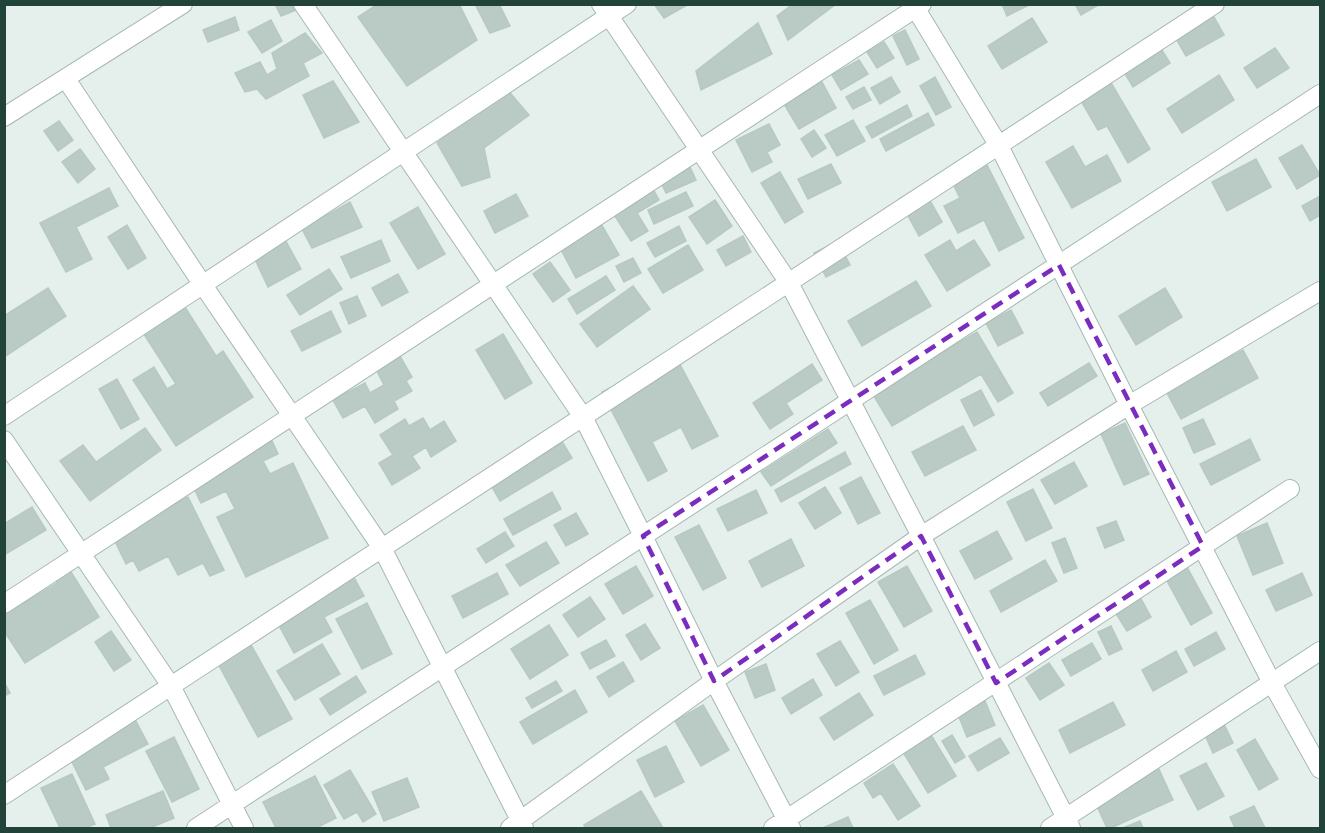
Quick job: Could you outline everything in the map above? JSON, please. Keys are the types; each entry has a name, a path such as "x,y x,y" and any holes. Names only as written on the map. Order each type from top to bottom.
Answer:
{"street":[{"path":"4,117 183,4"},
{"path":"303,4 583,417 783,825 1290,489"},
{"path":"4,416 403,152 604,11 627,4"},
{"path":"4,795 1215,4"},
{"path":"4,604 917,6 999,146 1129,405 1272,682 1320,769"},
{"path":"604,11 789,283 1069,823"},
{"path":"66,79 382,548 443,668 518,826 714,681 921,536 1129,405 1320,291"},
{"path":"196,828 1320,94"},
{"path":"4,440 171,686 244,828"},
{"path":"1050,828 1069,823 1320,651"}],"highlighted area":[{"path":"1059,265 1203,546 996,683 921,536 714,681 643,536"}],"building":[{"path":"275,4 293,4 296,10 281,16"},
{"path":"378,4 459,4 477,40 407,86 358,17"},
{"path":"475,4 499,4 510,26 490,33"},
{"path":"654,4 689,4 664,18"},
{"path":"793,4 836,4 788,40 777,16"},
{"path":"1002,4 1031,4 1007,16"},
{"path":"1075,4 1100,4 1081,15"},
{"path":"1209,8 1224,35 1186,56 1171,30"},
{"path":"235,17 239,30 208,42 203,30"},
{"path":"1032,18 1047,42 1002,69 988,46"},
{"path":"271,20 282,41 262,53 248,32"},
{"path":"758,23 772,54 701,90 696,71"},
{"path":"905,30 919,59 907,65 893,36"},
{"path":"305,33 322,53 303,63 309,76 266,99 257,89 245,92 235,73 260,62 267,75 277,69 272,53"},
{"path":"1155,39 1170,63 1133,87 1118,62"},
{"path":"884,42 894,58 877,68 867,52"},
{"path":"1275,48 1289,68 1257,88 1244,68"},
{"path":"859,60 868,74 841,90 832,75"},
{"path":"1219,75 1234,100 1182,133 1167,109"},
{"path":"1107,76 1150,149 1128,163 1107,126 1098,130 1077,94"},
{"path":"891,77 900,92 880,104 871,88"},
{"path":"935,77 951,107 936,115 920,86"},
{"path":"333,81 359,122 324,138 303,95"},
{"path":"822,82 836,108 799,129 784,104"},
{"path":"505,87 529,115 484,148 490,177 462,186 437,143"},
{"path":"864,87 871,100 853,109 846,97"},
{"path":"907,105 912,116 872,138 866,127"},
{"path":"928,113 934,125 886,151 880,139"},
{"path":"853,120 865,141 837,156 825,135"},
{"path":"59,121 73,140 58,151 44,131"},
{"path":"769,124 780,145 767,152 772,162 752,172 736,140"},
{"path":"814,130 826,148 812,157 801,139"},
{"path":"1302,145 1320,175 1297,189 1279,158"},
{"path":"1073,146 1085,167 1107,155 1121,181 1072,208 1046,162"},
{"path":"80,149 95,169 78,183 62,162"},
{"path":"1256,159 1271,187 1227,211 1212,182"},
{"path":"985,161 1024,238 999,251 984,220 958,233 944,206 960,198 950,178"},
{"path":"831,164 841,183 808,199 798,179"},
{"path":"690,167 696,180 666,193 660,180"},
{"path":"780,172 803,212 785,223 761,183"},
{"path":"922,186 942,222 919,236 899,199"},
{"path":"109,188 118,206 76,227 92,259 66,272 40,223"},
{"path":"653,189 659,200 637,213 648,231 631,241 613,213"},
{"path":"686,192 693,206 654,224 648,210"},
{"path":"516,194 528,216 495,233 484,211"},
{"path":"1320,196 1320,215 1310,221 1302,206"},
{"path":"715,200 732,226 707,244 689,217"},
{"path":"350,202 362,227 312,248 302,229"},
{"path":"418,207 445,254 418,269 390,223"},
{"path":"599,220 619,255 576,278 558,244"},
{"path":"127,225 146,258 128,269 108,237"},
{"path":"679,226 686,241 655,257 647,243"},
{"path":"282,234 301,269 268,287 252,253"},
{"path":"743,236 751,252 726,266 717,250"},
{"path":"381,240 390,261 351,278 341,257"},
{"path":"950,240 956,251 974,240 990,265 947,291 925,255"},
{"path":"838,241 850,265 826,277 814,253"},
{"path":"688,245 703,270 663,293 648,269"},
{"path":"633,258 641,273 624,282 616,266"},
{"path":"550,262 570,290 553,302 533,274"},
{"path":"329,269 342,289 300,315 287,295"},
{"path":"398,274 408,292 382,306 372,288"},
{"path":"606,276 615,290 577,314 568,299"},
{"path":"916,281 931,306 862,346 848,321"},
{"path":"633,286 650,309 597,347 580,324"},
{"path":"48,288 66,316 4,357 4,316"},
{"path":"1165,288 1182,317 1136,345 1119,316"},
{"path":"357,296 366,316 349,324 340,303"},
{"path":"181,301 216,356 223,351 253,397 176,446 133,380 154,367 167,389 176,384 140,328"},
{"path":"1011,310 1023,333 998,346 986,323"},
{"path":"331,311 341,332 302,351 291,331"},
{"path":"977,332 1013,393 998,402 981,374 892,426 872,393"},
{"path":"503,334 532,383 505,399 476,350"},
{"path":"1243,350 1258,378 1181,419 1166,391"},
{"path":"675,355 718,436 692,449 681,427 652,442 667,471 648,481 602,392"},
{"path":"400,356 412,377 406,381 412,391 394,401 398,409 375,423 365,406 343,418 333,400 365,383 370,393 384,385 376,369"},
{"path":"1089,363 1097,376 1048,406 1040,393"},
{"path":"812,364 822,380 786,403 793,414 770,429 753,403"},
{"path":"117,379 139,419 121,429 99,389"},
{"path":"981,390 994,415 974,426 961,400"},
{"path":"423,418 430,430 444,421 456,441 431,457 426,447 412,456 420,468 392,485 379,463 393,455 380,435 405,419 409,426"},
{"path":"1203,419 1215,444 1194,453 1183,428"},
{"path":"1125,423 1149,474 1124,485 1101,434"},
{"path":"963,426 976,450 925,476 912,452"},
{"path":"145,428 161,450 90,501 60,461 83,445 96,462"},
{"path":"828,429 837,443 771,486 761,472"},
{"path":"555,430 572,458 500,501 484,473"},
{"path":"269,434 278,454 263,461 270,474 293,463 328,538 246,577 217,517 235,509 226,491 201,503 191,482"},
{"path":"1250,439 1260,460 1211,485 1200,464"},
{"path":"845,452 851,464 781,502 775,490"},
{"path":"1074,462 1087,486 1055,504 1041,480"},
{"path":"861,477 880,513 858,524 840,488"},
{"path":"825,487 841,513 815,529 799,503"},
{"path":"1033,489 1052,528 1026,541 1007,502"},
{"path":"756,490 767,513 728,531 717,509"},
{"path":"552,492 561,509 513,535 504,519"},
{"path":"188,497 224,570 210,576 203,563 178,575 168,556 139,571 133,560 126,564 112,535"},
{"path":"32,507 46,530 4,555 4,524"},
{"path":"576,513 588,534 566,546 554,525"},
{"path":"1116,521 1124,540 1105,548 1097,528"},
{"path":"1267,523 1283,563 1253,575 1237,536"},
{"path":"699,525 726,578 703,590 675,537"},
{"path":"997,531 1012,559 975,579 960,551"},
{"path":"505,532 514,546 486,563 477,549"},
{"path":"1065,538 1077,568 1064,573 1052,543"},
{"path":"791,539 804,566 762,587 749,561"},
{"path":"546,542 559,563 520,586 506,565"},
{"path":"1045,560 1057,581 1001,612 990,591"},
{"path":"66,564 99,617 25,663 4,631 4,607 12,602 16,608 57,583 51,573"},
{"path":"636,566 653,596 623,614 605,584"},
{"path":"907,566 932,611 904,627 878,582"},
{"path":"1187,567 1212,613 1191,625 1166,579"},
{"path":"351,572 364,596 324,617 332,632 294,653 276,620"},
{"path":"497,573 508,594 463,618 452,596"},
{"path":"1302,573 1312,595 1276,611 1266,590"},
{"path":"590,597 605,619 578,637 563,615"},
{"path":"1140,597 1151,617 1127,631 1115,612"},
{"path":"870,600 898,650 874,664 846,613"},
{"path":"367,603 392,654 362,669 336,619"},
{"path":"645,624 660,648 641,660 626,635"},
{"path":"549,625 568,655 530,679 511,649"},
{"path":"1111,626 1122,649 1109,655 1098,632"},
{"path":"111,631 131,660 114,671 95,642"},
{"path":"1216,632 1225,649 1194,666 1185,649"},
{"path":"606,640 615,656 590,669 581,653"},
{"path":"249,641 292,719 258,737 216,660"},
{"path":"840,641 859,672 836,686 817,654"},
{"path":"1092,643 1101,659 1071,676 1062,660"},
{"path":"322,644 340,674 295,700 277,671"},
{"path":"1176,651 1187,672 1153,691 1142,670"},
{"path":"915,655 925,674 884,695 874,676"},
{"path":"623,662 634,681 609,697 597,677"},
{"path":"1049,663 1064,685 1040,700 1026,678"},
{"path":"766,664 775,690 755,698 745,672"},
{"path":"356,676 366,692 330,715 320,699"},
{"path":"813,679 822,695 791,714 782,698"},
{"path":"556,681 562,691 532,708 526,698"},
{"path":"4,682 10,693 4,696"},
{"path":"575,690 587,712 533,744 520,722"},
{"path":"859,693 873,715 834,740 820,718"},
{"path":"985,701 995,725 967,737 957,712"},
{"path":"1113,702 1125,725 1070,753 1059,730"},
{"path":"703,705 729,750 701,766 675,721"},
{"path":"131,712 148,744 103,767 109,779 86,790 64,746"},
{"path":"1224,724 1233,743 1213,753 1204,733"},
{"path":"931,735 956,776 928,793 903,752"},
{"path":"952,735 965,757 955,763 942,741"},
{"path":"174,737 199,789 172,802 146,751"},
{"path":"1000,738 1009,753 978,771 969,756"},
{"path":"1255,739 1278,779 1259,790 1237,750"},
{"path":"666,746 684,782 655,797 637,760"},
{"path":"1206,763 1224,796 1198,810 1180,776"},
{"path":"893,764 920,806 898,820 881,793 873,798 864,783"},
{"path":"1157,765 1173,800 1107,828 1092,795"},
{"path":"350,770 376,814 363,822 357,812 344,819 324,785"},
{"path":"72,774 95,824 85,828 60,828 41,788"},
{"path":"315,776 336,818 316,828 276,828 263,802"},
{"path":"407,778 419,807 384,821 372,792"},
{"path":"163,791 174,818 150,828 111,828 106,815"},
{"path":"641,791 663,828 586,828 584,825"},
{"path":"1254,806 1265,828 1235,828 1230,817"},
{"path":"848,817 853,828 825,827"},
{"path":"1140,821 1143,828 1123,828"}]}
